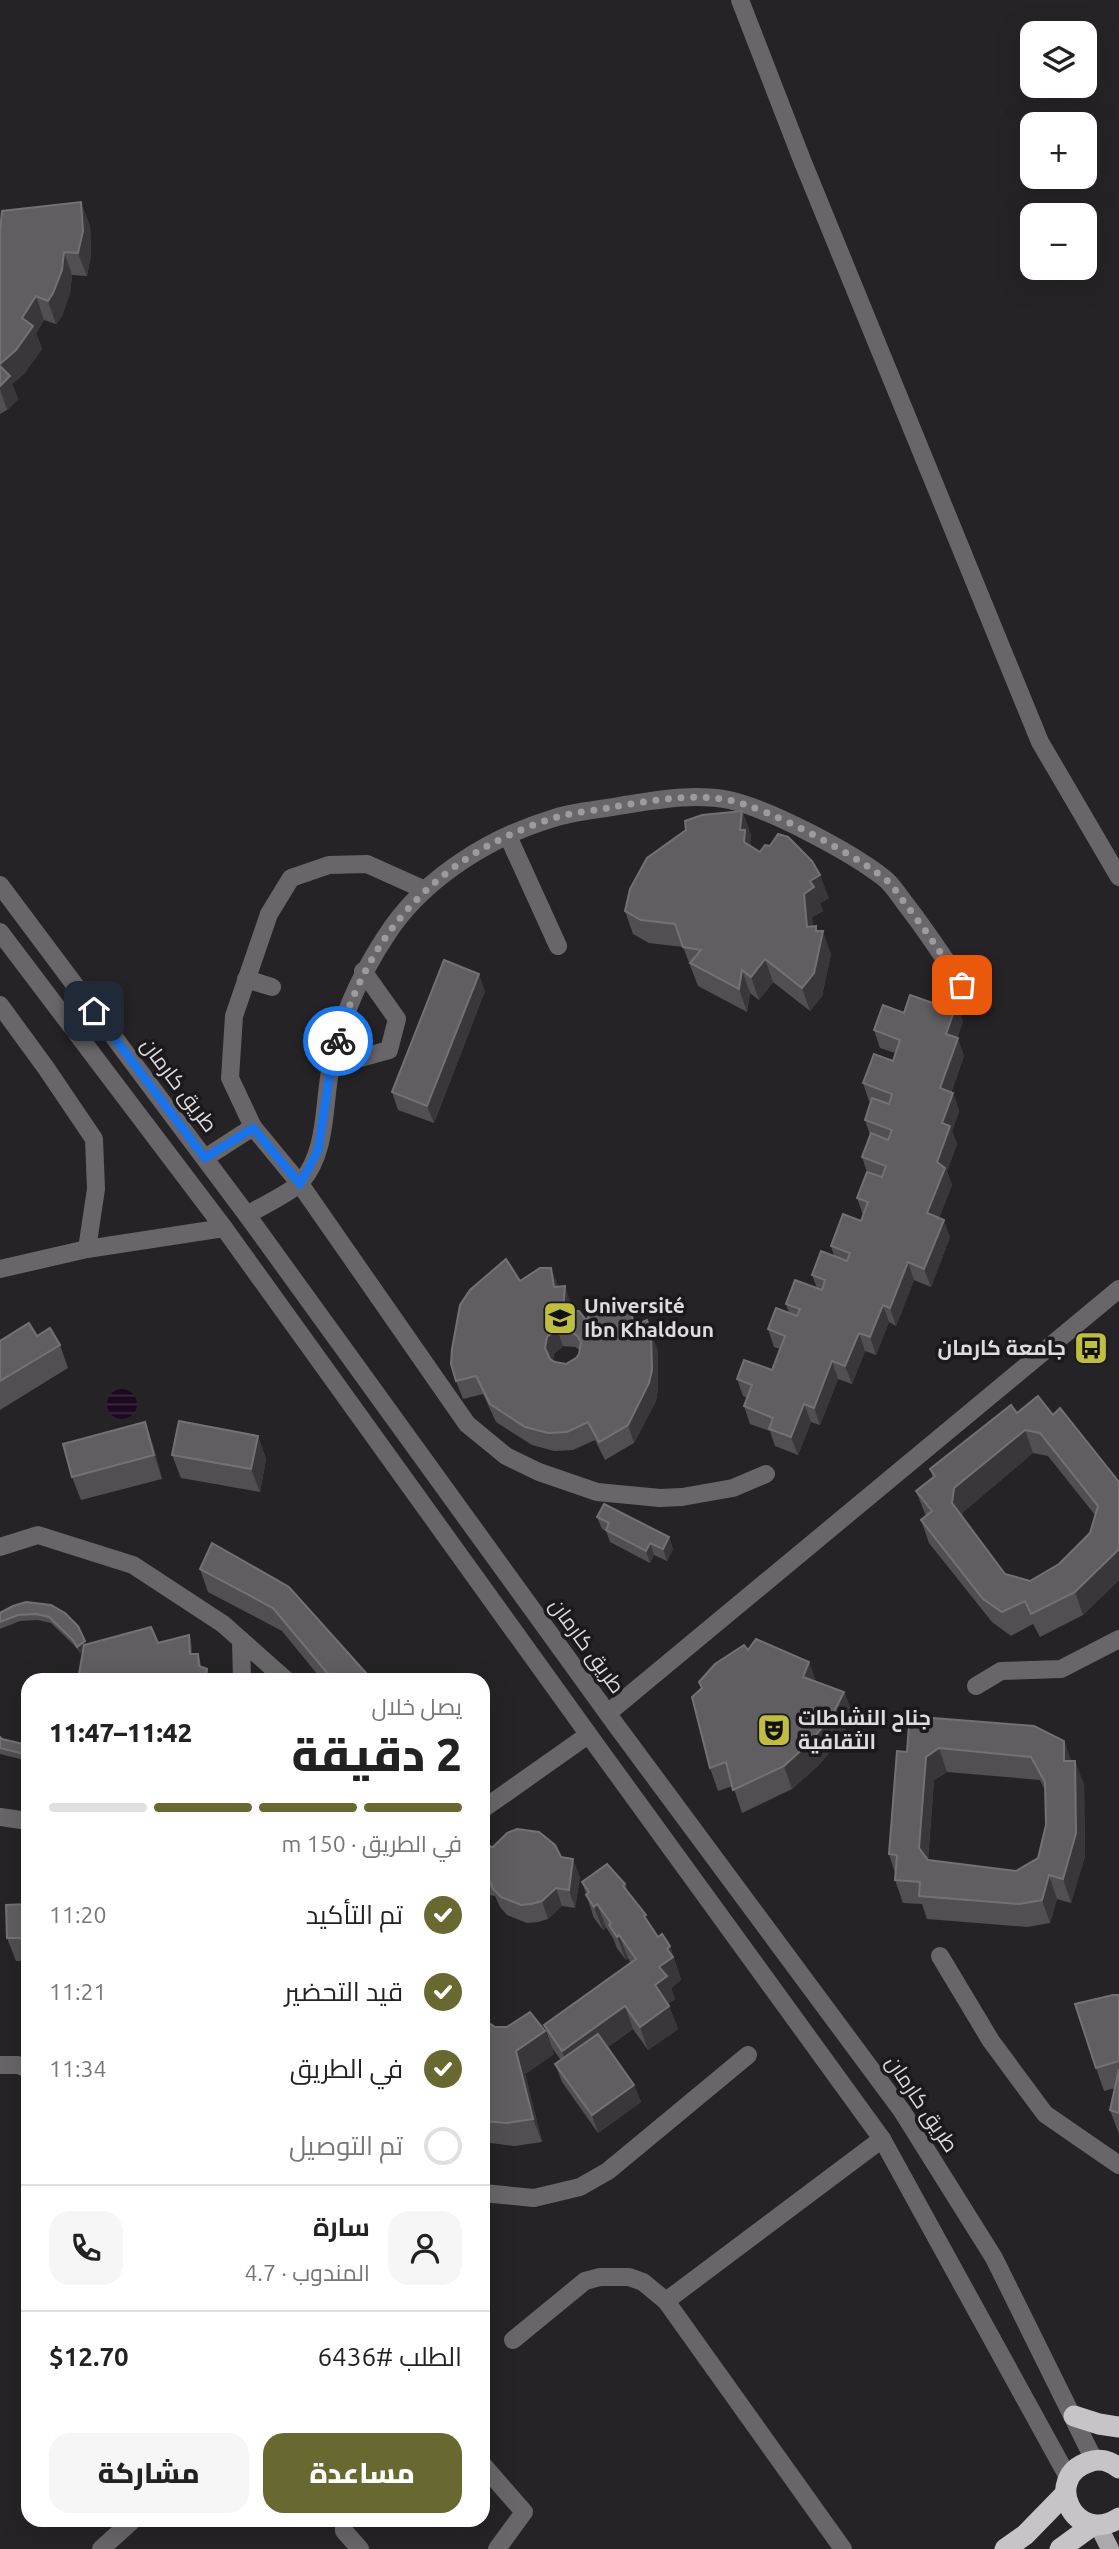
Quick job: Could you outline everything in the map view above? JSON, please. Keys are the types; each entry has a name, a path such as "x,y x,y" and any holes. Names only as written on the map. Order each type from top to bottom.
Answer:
{"highway":[{"path":"1074,2416 1119,2427"},
{"path":"1005,2549 1025,2535 1067,2486 1075,2470 1084,2463 1109,2461"},
{"path":"1067,2486 1074,2515 1082,2521 1109,2521"},
{"path":"1060,2549 1109,2521"}],"main road":[{"path":"1109,2521 1110,2549"}],"street":[{"path":"740,0 802,160 1040,742 1119,877"},
{"path":"247,1215 300,1184 318,1150 331,1066 345,1016 363,971 394,924 425,890 466,859 508,836 553,818 669,797 729,800 780,818 886,879 929,934 962,985"},
{"path":"508,836 558,946"},
{"path":"425,890 367,864 329,865 291,878 270,914 234,1016 230,1078 253,1128 300,1184 467,1424 506,1456 539,1472 597,1492 660,1498 733,1488 766,1474"},
{"name":"طريق كارمان","path":"0,885 247,1215 608,1713 902,2111 994,2258 1074,2416 1109,2461"},
{"path":"0,932 224,1228 882,2139 1067,2486"},
{"path":"331,1066 389,1050 397,1019 363,971"},
{"path":"246,979 272,987"},
{"path":"0,1005 94,1139 96,1189 87,1248"},
{"path":"205,1158 253,1128"},
{"path":"0,1269 87,1248 224,1228"},
{"path":"608,1713 1119,1289"},
{"path":"0,1547 38,1535 133,1565 223,1624 278,1673"},
{"path":"976,1686 1001,1671 1061,1669 1119,1639"},
{"path":"241,1640 242,1673"},
{"path":"490,1804 588,1735"},
{"path":"0,1817 21,1820"},
{"path":"940,1956 990,2041 1045,2114 1119,2165"},
{"path":"490,2194 534,2198 580,2187 608,2171 748,2055"},
{"path":"0,2065 21,2066"},
{"path":"666,2301 882,2139"},
{"path":"513,2340 585,2281 614,2275 643,2282 666,2301 843,2549"},
{"path":"490,2473 524,2512 496,2549"},
{"path":"101,2549 125,2527"},
{"path":"344,2527 344,2531 360,2549"}],"shaded area":[{"path":"122,1389 128,1390 136,1398 136,1410 128,1418 122,1419 116,1418 108,1410 107,1404 108,1398 116,1390"}],"building":[{"path":"81,202 83,231 78,253 64,252 62,270 53,293 48,301 36,296 22,318 33,326 16,350 0,364 2,211"},
{"path":"0,366 10,376 0,386"},
{"path":"742,811 740,830 745,830 744,842 760,852 765,845 770,846 778,834 788,837 812,861 820,875 810,881 814,887 804,894 807,927 816,926 816,931 823,931 814,973 802,988 765,959 751,977 742,970 739,989 690,963 701,950 683,947 675,924 641,920 625,911 630,889 647,858 686,830 685,821 702,815"},
{"path":"444,960 479,974 427,1106 392,1092"},
{"path":"910,995 944,1007 947,999 957,1003 946,1034 958,1038 940,1088 953,1093 942,1123 950,1126 937,1162 945,1168 927,1213 944,1220 924,1269 908,1262 890,1308 883,1305 870,1337 859,1333 845,1366 832,1361 814,1408 804,1404 791,1437 769,1429 773,1418 744,1406 752,1385 737,1379 744,1360 772,1370 785,1336 768,1329 776,1308 797,1316 800,1309 786,1304 795,1280 822,1290 825,1280 812,1275 821,1251 847,1261 850,1253 831,1246 843,1214 861,1221 868,1202 857,1198 867,1172 882,1177 886,1166 862,1157 871,1133 888,1140 892,1130 865,1120 872,1098 889,1104 892,1094 863,1083 874,1054 893,1061 900,1040 874,1030 883,1005 904,1013"},
{"path":"506,1259 520,1281 540,1268 551,1268 554,1287 565,1286 563,1311 579,1311 586,1320 600,1303 607,1310 626,1300 635,1325 647,1320 651,1333 652,1370 649,1383 628,1425 599,1442 588,1422 567,1432 548,1433 525,1427 490,1404 476,1376 456,1381 451,1364 452,1349 460,1305 470,1290","holes":["557,1329 569,1329 581,1342 579,1354 566,1364 555,1362 550,1359 545,1348 547,1337"]},
{"path":"29,1323 37,1336 50,1328 60,1345 0,1381 0,1341"},
{"path":"1038,1396 1053,1415 1060,1408 1119,1482 1119,1549 1075,1592 1031,1614 1025,1601 1002,1612 983,1599 921,1520 932,1511 916,1491 935,1476 930,1469 1011,1405 1017,1413","holes":["1025,1430 1040,1433 1098,1506 1090,1533 1059,1564 1030,1581 1005,1574 952,1503 954,1488"]},
{"path":"179,1421 258,1436 251,1469 172,1455"},
{"path":"145,1422 154,1455 72,1477 63,1444"},
{"path":"604,1504 669,1537 663,1549 650,1543 646,1551 606,1530 609,1523 597,1517"},
{"path":"212,1543 289,1587 366,1673 327,1673 273,1608 200,1569"},
{"path":"26,1602 51,1605 65,1613 78,1626 85,1641 77,1647 49,1617 36,1614 18,1615 0,1622 0,1613"},
{"path":"151,1627 158,1643 189,1635 190,1654 198,1654 199,1666 207,1669 206,1673 79,1673 84,1645"},
{"name":"جناح النشاطات الثقافية","path":"756,1639 809,1662 803,1677 844,1692 832,1716 809,1743 784,1766 733,1790 726,1762 710,1768 692,1697 702,1688 699,1682 715,1664 744,1645 748,1650"},
{"path":"933,1718 1034,1726 1064,1741 1064,1761 1075,1761 1076,1833 1063,1879 1049,1875 1042,1900 1019,1904 919,1896 920,1882 895,1880 897,1855 889,1854 897,1751 907,1752 909,1725 932,1727","holes":["939,1748 1031,1757 1045,1782 1046,1825 1038,1858 1016,1871 928,1860 919,1848 926,1757"]},
{"path":"0,1737 21,1743 21,1753 0,1748"},
{"path":"517,1829 539,1832 555,1845 561,1857 573,1859 569,1890 556,1888 542,1901 531,1904 521,1905 501,1897 490,1882 490,1846 493,1847 507,1833"},
{"path":"607,1864 625,1884 623,1886 646,1915 644,1916 658,1937 662,1934 670,1946 667,1949 673,1957 659,1967 667,1976 655,1985 669,2006 640,2027 625,2006 562,2051 544,2025 636,1959 619,1935 617,1937 609,1925 611,1923 597,1904 594,1907 582,1882"},
{"path":"21,1904 21,1938 7,1938 6,1905"},
{"path":"1119,1995 1119,2061 1096,2068 1075,2004"},
{"path":"530,2012 545,2031 516,2051 533,2119 507,2123 490,2122 490,2024 495,2027 507,2027"},
{"path":"598,2034 634,2085 592,2115 555,2064"},
{"path":"1119,2069 1119,2113 1110,2110"}],"way so far":[{"path":"338,1041 363,971 394,924 425,890 466,859 508,836 553,818 669,797 729,800 780,818 886,879 929,934 962,985"}],"place":[{"name":"Université Ibn Khaldoun","path":"560,1318"},
{"name":"جامعة كارمان","path":"1091,1348"},
{"name":"جناح النشاطات الثقافية","path":"774,1730"}],"route":[{"path":"94,1011 205,1158 253,1128 300,1184 318,1150 331,1066 338,1041"}]}
